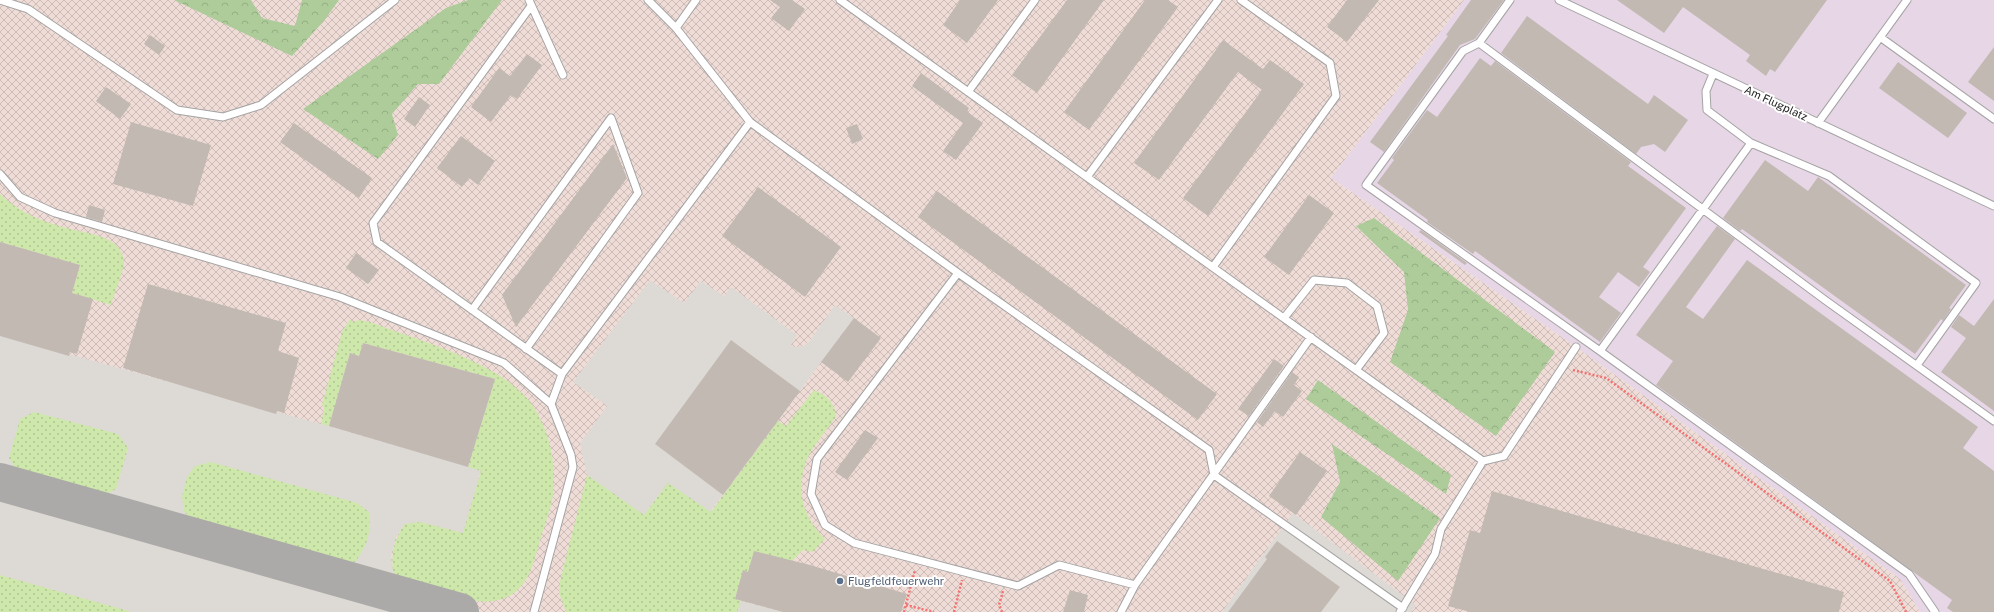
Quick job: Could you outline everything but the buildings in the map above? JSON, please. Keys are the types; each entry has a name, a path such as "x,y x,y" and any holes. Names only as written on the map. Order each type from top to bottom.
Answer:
{"lane":[{"path":"0,0 28,9 177,110 223,117 261,105 395,0"},
{"path":"648,0 676,28 750,122 958,273 1209,450 1214,475 1401,610 1435,554 1441,529 1483,461 1504,456 1576,347"},
{"path":"676,28 696,0"},
{"path":"840,0 1483,461"},
{"path":"968,92 1035,0"},
{"path":"1087,177 1218,0"},
{"path":"1213,268 1336,96 1330,63 1241,0"},
{"path":"1510,0 1479,43 1463,51 1366,185 1600,351 1909,574 1935,612"},
{"name":"Am Flugplatz","path":"1559,0 1994,206"},
{"path":"1818,123 1907,0"},
{"path":"562,374 377,242 373,223 530,3 563,75"},
{"path":"1880,37 1994,119"},
{"path":"1479,43 1703,209 1994,421"},
{"path":"1714,74 1706,91 1707,110 1751,143 1829,176 1976,283 1917,365"},
{"path":"472,310 611,118 638,193 526,349"},
{"path":"551,404 562,374 750,122"},
{"path":"1600,351 1751,143"},
{"path":"0,174 20,197 55,212 340,297 504,364 551,404 571,455 573,467 534,612"},
{"path":"958,273 817,459 811,494 825,525 854,543 1018,586 1059,565 1135,585"},
{"path":"1284,318 1314,280 1347,283 1377,306 1384,333 1356,370"},
{"path":"1121,612 1135,585 1311,337"}],"path":[{"path":"1563,368 1606,378 1890,581 1906,612"},
{"path":"904,612 918,560"},
{"path":"954,612 964,572"},
{"path":"1002,612 999,605 1006,583"},
{"path":"906,605 934,612"}],"shaded area":[{"path":"0,0 1464,0 1331,178 1576,347 1900,579 1920,612 0,612"},
{"path":"1464,0 1994,0 1994,612 1920,612 1900,579 1576,347 1331,178"},
{"path":"650,280 684,303 701,281 724,296 731,287 797,335 791,345 795,347 803,346 809,342 835,305 854,318 710,512 668,483 644,515 587,475 580,443 607,406 573,382"},
{"path":"0,335 481,470 463,533 420,522 405,524 396,537 391,556 393,572 404,582 341,563 355,562 182,496 184,511 192,521 103,496 116,489 128,449 118,434 15,467 14,471 0,467"},
{"path":"0,497 409,612 132,612 0,575"},
{"path":"1293,513 1416,605 1411,612 1222,612"},
{"path":"741,601 783,612 737,612"}],"green space":[{"path":"174,0 251,0 262,18 295,26 302,0 339,0 323,22 292,56"},
{"path":"468,0 502,0 439,84 418,84 392,114 398,135 378,159 303,109 446,8"},
{"path":"0,194 19,209 33,217 48,223 102,237 117,246 124,263 111,305 72,293 80,265 0,242"},
{"path":"1374,218 1555,352 1496,436 1390,362 1408,310 1404,272 1356,226"},
{"path":"350,319 353,322 359,320 370,322 430,343 472,361 508,382 523,394 532,404 545,429 550,443 554,473 554,487 548,517 528,576 519,589 513,594 497,600 482,602 475,601 418,586 399,577 393,572 392,559 394,546 398,535 405,524 420,522 463,533 481,471 468,467 495,379 363,343 359,356 350,353 329,426 321,424 324,408 322,405 342,332"},
{"path":"1318,380 1451,475 1446,494 1306,399"},
{"path":"814,390 823,394 832,403 836,416 808,456 801,484 807,513 818,531 825,539 813,552 803,550 792,561 748,572 743,571 735,599 741,601 737,612 566,612 559,593 560,581 587,475 644,515 668,483 711,512 778,421 786,426"},
{"path":"34,412 118,434 128,448 116,489 103,496 14,471 15,467 9,458 20,419"},
{"path":"1332,444 1440,518 1398,581 1321,517 1340,482"},
{"path":"211,462 357,503 369,512 369,533 366,545 355,562 341,563 192,521 184,511 182,496 187,477 195,466"},
{"path":"0,575 132,612 0,612"}],"taxiway":[{"path":"0,482 460,612"}],"place":[{"name":"Flugfeldfeuerwehr","path":"840,581"}]}
